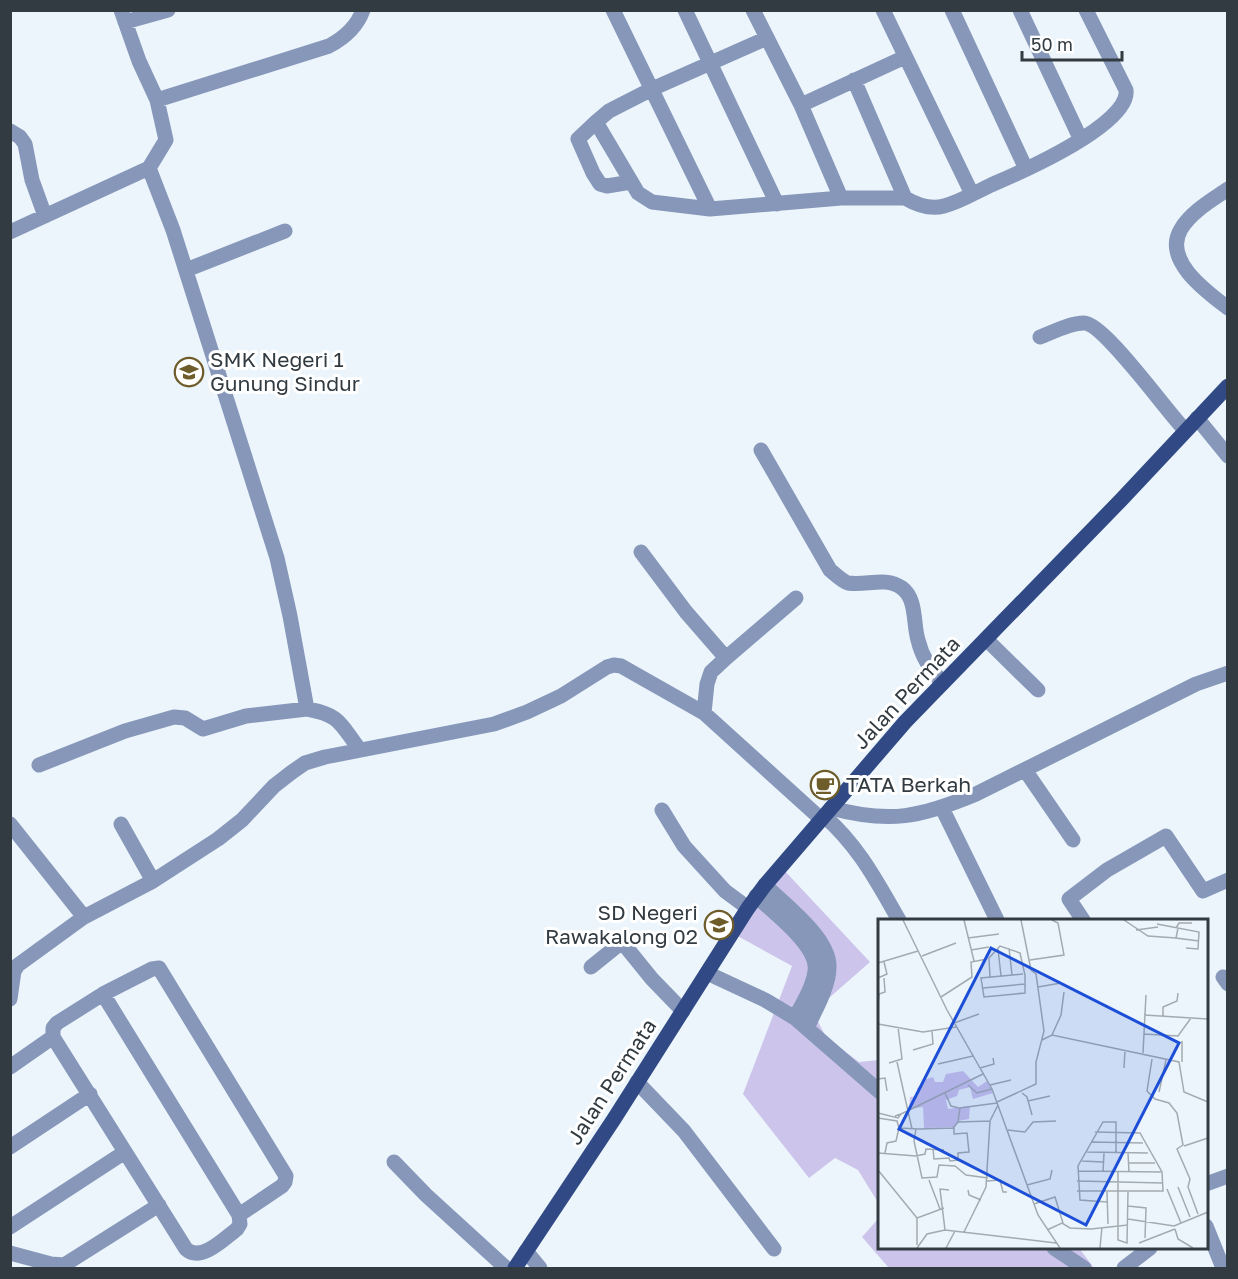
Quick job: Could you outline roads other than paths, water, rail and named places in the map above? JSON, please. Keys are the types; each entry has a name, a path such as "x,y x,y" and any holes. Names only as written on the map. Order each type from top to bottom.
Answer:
{"main road":[{"name":"Jalan Permata","path":"515,1269 756,896 905,722 1121,500 1227,386"}],"street":[{"path":"10,232 149,168 166,140 157,100 139,61 123,16 168,10"},
{"path":"157,100 329,46 343,38 360,19 363,10"},
{"path":"613,10 710,209"},
{"path":"685,10 777,204"},
{"path":"753,10 801,105 841,198"},
{"path":"883,10 972,194"},
{"path":"952,10 1026,169"},
{"path":"1020,10 1081,140"},
{"path":"854,80 905,198 914,204 929,207 944,206 1026,169 1081,140 1102,125 1125,102 1126,90 1086,10"},
{"path":"631,182 606,186 598,182 578,140 581,134 609,111 652,89 767,38"},
{"path":"801,105 905,57"},
{"path":"596,122 638,193 652,202 710,209 841,198 905,198"},
{"path":"10,131 20,136 25,144 32,180 45,216"},
{"path":"149,168 162,197 186,270 277,558 307,709"},
{"path":"1227,189 1193,215 1180,230 1177,245 1179,257 1185,269 1227,308"},
{"path":"186,270 285,231"},
{"path":"1040,338 1066,327 1083,323 1092,325 1110,339 1185,430"},
{"path":"1197,417 1227,456"},
{"path":"761,450 830,570 846,583 887,581 904,589 911,601 917,639 923,655 931,671 943,683"},
{"path":"641,552 686,612 726,657"},
{"path":"705,713 707,684 711,672 796,598"},
{"path":"986,639 1038,690"},
{"path":"10,999 14,971 18,965 84,917 153,881 232,828 274,786 305,763 494,723 561,696 607,667 614,665 621,666 705,713 825,814 859,853 898,919"},
{"path":"825,814 894,818 914,816 942,808 976,794 1196,684 1227,673"},
{"path":"39,765 125,731 174,717 184,718 203,729 246,716 307,709 329,713 337,719 360,750"},
{"path":"1024,770 1073,840"},
{"path":"942,808 996,919"},
{"path":"662,810 684,846 725,891 756,896 801,937 814,959 816,968 801,1023"},
{"path":"10,824 84,917"},
{"path":"121,824 153,881"},
{"path":"1082,919 1069,898 1107,870 1166,836 1203,891 1227,879"},
{"path":"591,967 622,942 652,979 683,1011"},
{"path":"103,994 238,1215 240,1224 237,1229 205,1252 198,1262 186,1249 53,1037 53,1028 57,1023 103,994 152,969 159,968 286,1176 282,1186 238,1215"},
{"path":"707,973 765,1000 801,1023 878,1091"},
{"path":"10,1067 53,1037"},
{"path":"637,1082 684,1131 774,1249"},
{"path":"10,1147 90,1094"},
{"path":"10,1227 125,1152"},
{"path":"394,1162 506,1269"},
{"path":"1208,1183 1227,1176"},
{"path":"10,1253 51,1264 64,1265 159,1205"},
{"path":"1208,1231 1223,1269"},
{"path":"1055,1249 1084,1269"},
{"path":"1124,1269 1149,1249"},
{"path":"526,1251 540,1269"}],"place":[{"name":"SMK Negeri 1 Gunung Sindur","path":"189,372"},
{"name":"TATA Berkah","path":"825,785"},
{"name":"SD Negeri Rawakalong 02","path":"719,925"}]}
